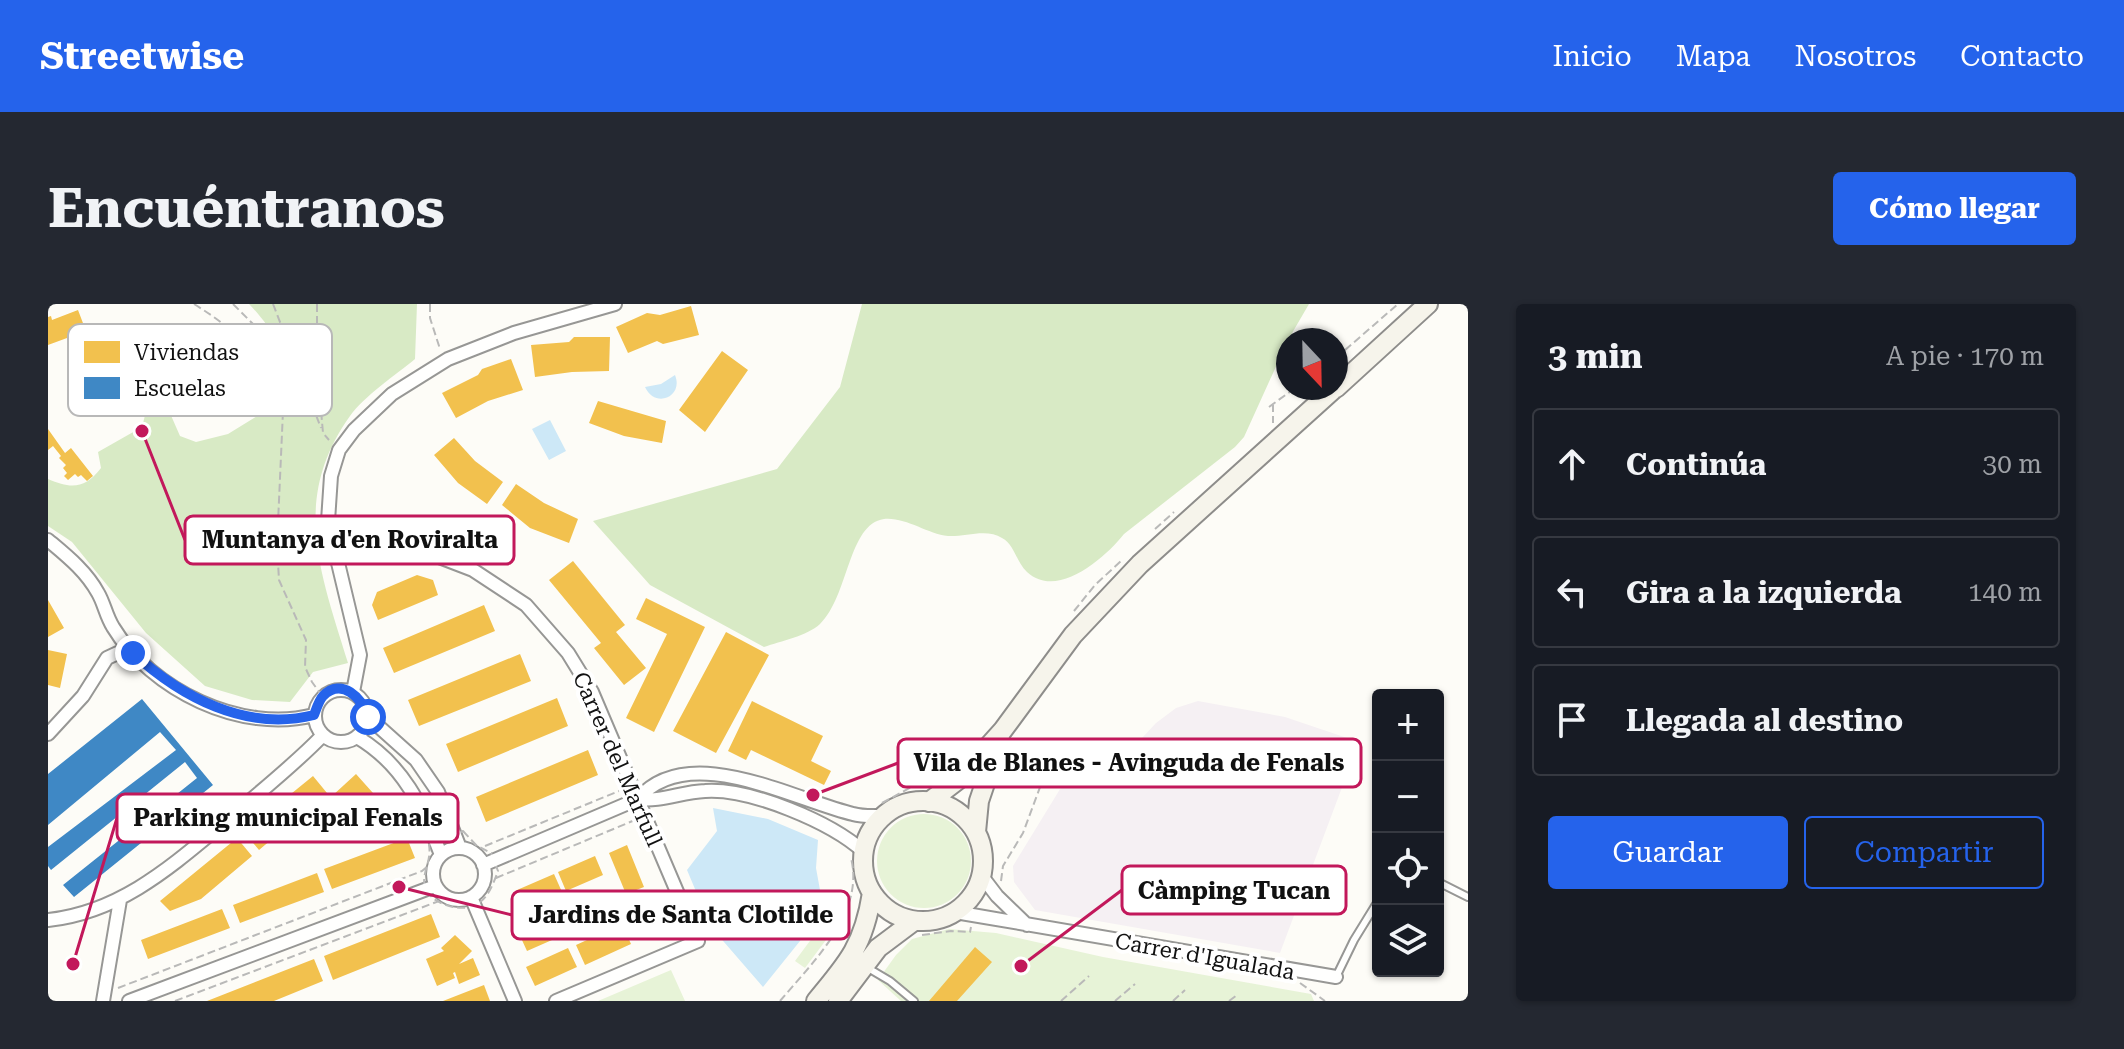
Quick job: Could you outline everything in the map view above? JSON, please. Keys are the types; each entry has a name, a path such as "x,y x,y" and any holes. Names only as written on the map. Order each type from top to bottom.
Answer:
{"main road":[{"path":"1348,377 1428,304"},
{"path":"929,802 959,779 1003,730 1073,635 1140,564 1323,400"},
{"path":"976,832 956,811 929,802 903,805 884,816 870,832 864,852 864,871 872,893 892,913 914,921 933,921 955,912 973,894 981,875 982,851 976,832 979,801 1003,730"},
{"path":"816,1001 859,945 866,927 872,893"},
{"path":"838,1001 892,935 914,921"}],"street":[{"path":"353,692 360,655 332,541 329,496 339,450 354,430 392,394 448,359 514,333 615,304"},
{"name":"Carrer del Marfull","path":"332,541 358,538 413,547 473,570 526,605 568,653 592,692 698,941 556,1001"},
{"path":"48,540 80,567 99,594 112,626 133,653 179,690 211,706 263,718 297,719 314,715"},
{"path":"48,734 83,696 107,658 112,626"},
{"path":"107,658 122,651 133,653"},
{"path":"368,717 365,728 357,737 348,742 333,742 322,736 315,725 314,715 322,696 336,690 353,692 363,701 368,717 416,760 438,792 460,848"},
{"path":"48,920 120,900 162,874 295,763 322,736"},
{"path":"357,737 374,747 396,768 415,793 439,849 430,887"},
{"path":"489,863 638,799 653,785 679,777 711,773 760,782 857,816 884,816"},
{"path":"638,799 654,802 678,793 709,790 755,798 809,817 848,837 864,852"},
{"path":"439,849 460,848 489,863"},
{"path":"472,901 489,863"},
{"path":"981,875 997,896 1027,925"},
{"path":"430,887 454,900 472,901"},
{"path":"129,1001 430,887"},
{"path":"104,997 120,900"},
{"path":"472,901 515,1001"},
{"name":"Carrer d'Igualada","path":"955,912 1336,977"},
{"path":"159,989 169,1001"}],"lane":[{"path":"1444,885 1468,897"},
{"path":"1336,977 1376,905"},
{"path":"865,966 914,1001"}],"path":[{"path":"194,304 222,324"},
{"path":"233,304 253,324"},
{"path":"273,304 281,324"},
{"path":"430,304 430,318 438,347 448,359"},
{"path":"1348,348 1398,304"},
{"path":"1269,407 1279,400"},
{"path":"283,416 277,545 279,580 306,640 305,667 322,696"},
{"path":"316,416 323,433 339,450"},
{"path":"322,416 323,433"},
{"path":"482,848 622,789"},
{"path":"495,878 638,820"},
{"path":"465,832 472,842 482,848 491,853 489,863 498,871 483,898 460,908 429,896 430,887 424,878 431,852 428,847 439,849 455,835 465,832"},
{"path":"104,997 422,871 429,865"},
{"path":"175,1001 439,901"},
{"path":"1061,1001 1089,976"},
{"path":"1115,1001 1135,984"},
{"path":"1173,1001 1185,990"},
{"path":"1229,1001 1237,995"}],"shaded area":[{"path":"1198,701 1285,717 1359,742 1280,953 1035,910 1014,882 1013,866 1087,745 1129,752 1156,723 1176,708"}],"green space":[{"path":"249,304 417,304 415,359 350,416 332,447 321,478 316,508 316,538 328,599 348,663 313,672 290,702 252,700 205,686 146,633 72,542 48,526 48,479 71,485 89,480 101,468 98,452 142,427 145,416 171,416 180,436 196,442 228,434 257,416 332,416 332,324 266,324"},
{"path":"862,304 1309,304 1295,328 1276,328 1276,366 1244,437 1124,534 1093,564 1066,579 1039,579 1027,572 1010,545 996,535 948,536 884,519 872,524 863,534 830,612 820,624 801,635 764,647 650,585 593,521 777,469 840,387"},
{"path":"924,814 942,818 957,828 967,843 971,861 967,879 957,894 942,904 924,908 906,904 891,894 881,879 877,861 881,843 891,828 906,818"},
{"path":"837,890 848,895 834,928 823,922"},
{"path":"949,929 996,933 1103,957 1311,994 1314,1001 901,1001 878,980 912,939"},
{"path":"818,930 829,936 805,968 795,961"},
{"path":"671,970 685,1001 598,1001"}],"water":[{"path":"675,375 676,389 667,398 655,398 645,387 661,384"},
{"path":"550,420 566,451 549,460 532,429"},
{"path":"713,808 768,819 818,840 816,868 822,901 800,941 763,987 711,927 687,870 717,831"}],"building: Viviendas":[{"path":"691,306 699,335 663,344 657,341 628,353 616,327 647,313 660,315"},
{"path":"78,310 83,324 68,324 68,338 48,345 48,317 51,316 52,320"},
{"path":"574,337 610,337 609,371 535,377 531,345 569,342"},
{"path":"722,351 748,370 705,432 679,410"},
{"path":"511,359 523,390 488,401 456,418 442,393 478,375 482,369"},
{"path":"598,401 666,421 662,443 624,436 589,423"},
{"path":"48,429 65,453 71,448 93,476 87,481 81,475 78,477 75,474 68,480 64,476 67,473 63,468 66,465 59,458 61,456 53,446 48,450"},
{"path":"454,438 475,461 503,482 487,504 458,483 434,455"},
{"path":"516,484 544,503 578,519 569,543 530,528 502,505"},
{"path":"573,561 625,625 616,632 646,668 624,685 594,648 601,643 549,580"},
{"path":"417,575 433,580 438,595 378,620 372,605 377,592"},
{"path":"646,598 705,627 654,732 626,718 667,634 636,619"},
{"path":"48,600 64,628 48,637"},
{"path":"484,605 495,631 394,673 383,648"},
{"path":"726,632 769,655 716,753 673,731"},
{"path":"48,650 67,654 60,688 48,685"},
{"path":"520,654 531,681 419,726 408,700"},
{"path":"557,698 568,726 458,772 446,744"},
{"path":"752,701 823,736 811,761 831,771 824,785 751,750 746,760 728,751"},
{"path":"588,750 598,775 486,822 476,797"},
{"path":"356,774 373,793 348,814 332,796"},
{"path":"313,776 327,793 259,850 244,832"},
{"path":"237,838 252,856 201,899 170,911 160,901"},
{"path":"407,838 415,858 332,889 324,869"},
{"path":"627,845 644,887 626,894 609,853"},
{"path":"595,856 603,875 566,891 558,872"},
{"path":"317,873 324,892 240,923 233,905"},
{"path":"554,874 562,892 525,908 517,890"},
{"path":"222,909 230,928 148,959 141,940"},
{"path":"431,914 440,937 333,980 324,956"},
{"path":"541,916 552,940 527,951 516,927"},
{"path":"622,924 631,944 585,965 576,945"},
{"path":"455,935 472,951 459,964 473,958 480,975 459,984 455,972 455,978 437,986 426,959 444,951 441,948"},
{"path":"975,947 992,962 957,1001 929,1001"},
{"path":"568,948 577,967 535,986 526,967"},
{"path":"314,959 323,981 274,1001 207,1001"},
{"path":"484,985 490,1001 443,1001"}],"building: Escuelas":[{"path":"142,699 213,785 74,897 63,885 197,778 185,762 51,870 48,866 48,847 176,750 160,732 48,825 48,774"}],"place":[{"name":"Muntanya d'en Roviralta","path":"142,431"},
{"name":"Vila de Blanes - Avinguda de Fenals","path":"813,795"},
{"name":"Jardins de Santa Clotilde","path":"399,887"},
{"name":"Parking municipal Fenals","path":"73,964"},
{"name":"Càmping Tucan","path":"1021,966"}],"route":[{"path":"133,653 179,690 211,706 237,714 297,719 314,715 322,696 336,690 353,692 363,701 368,717"}]}
